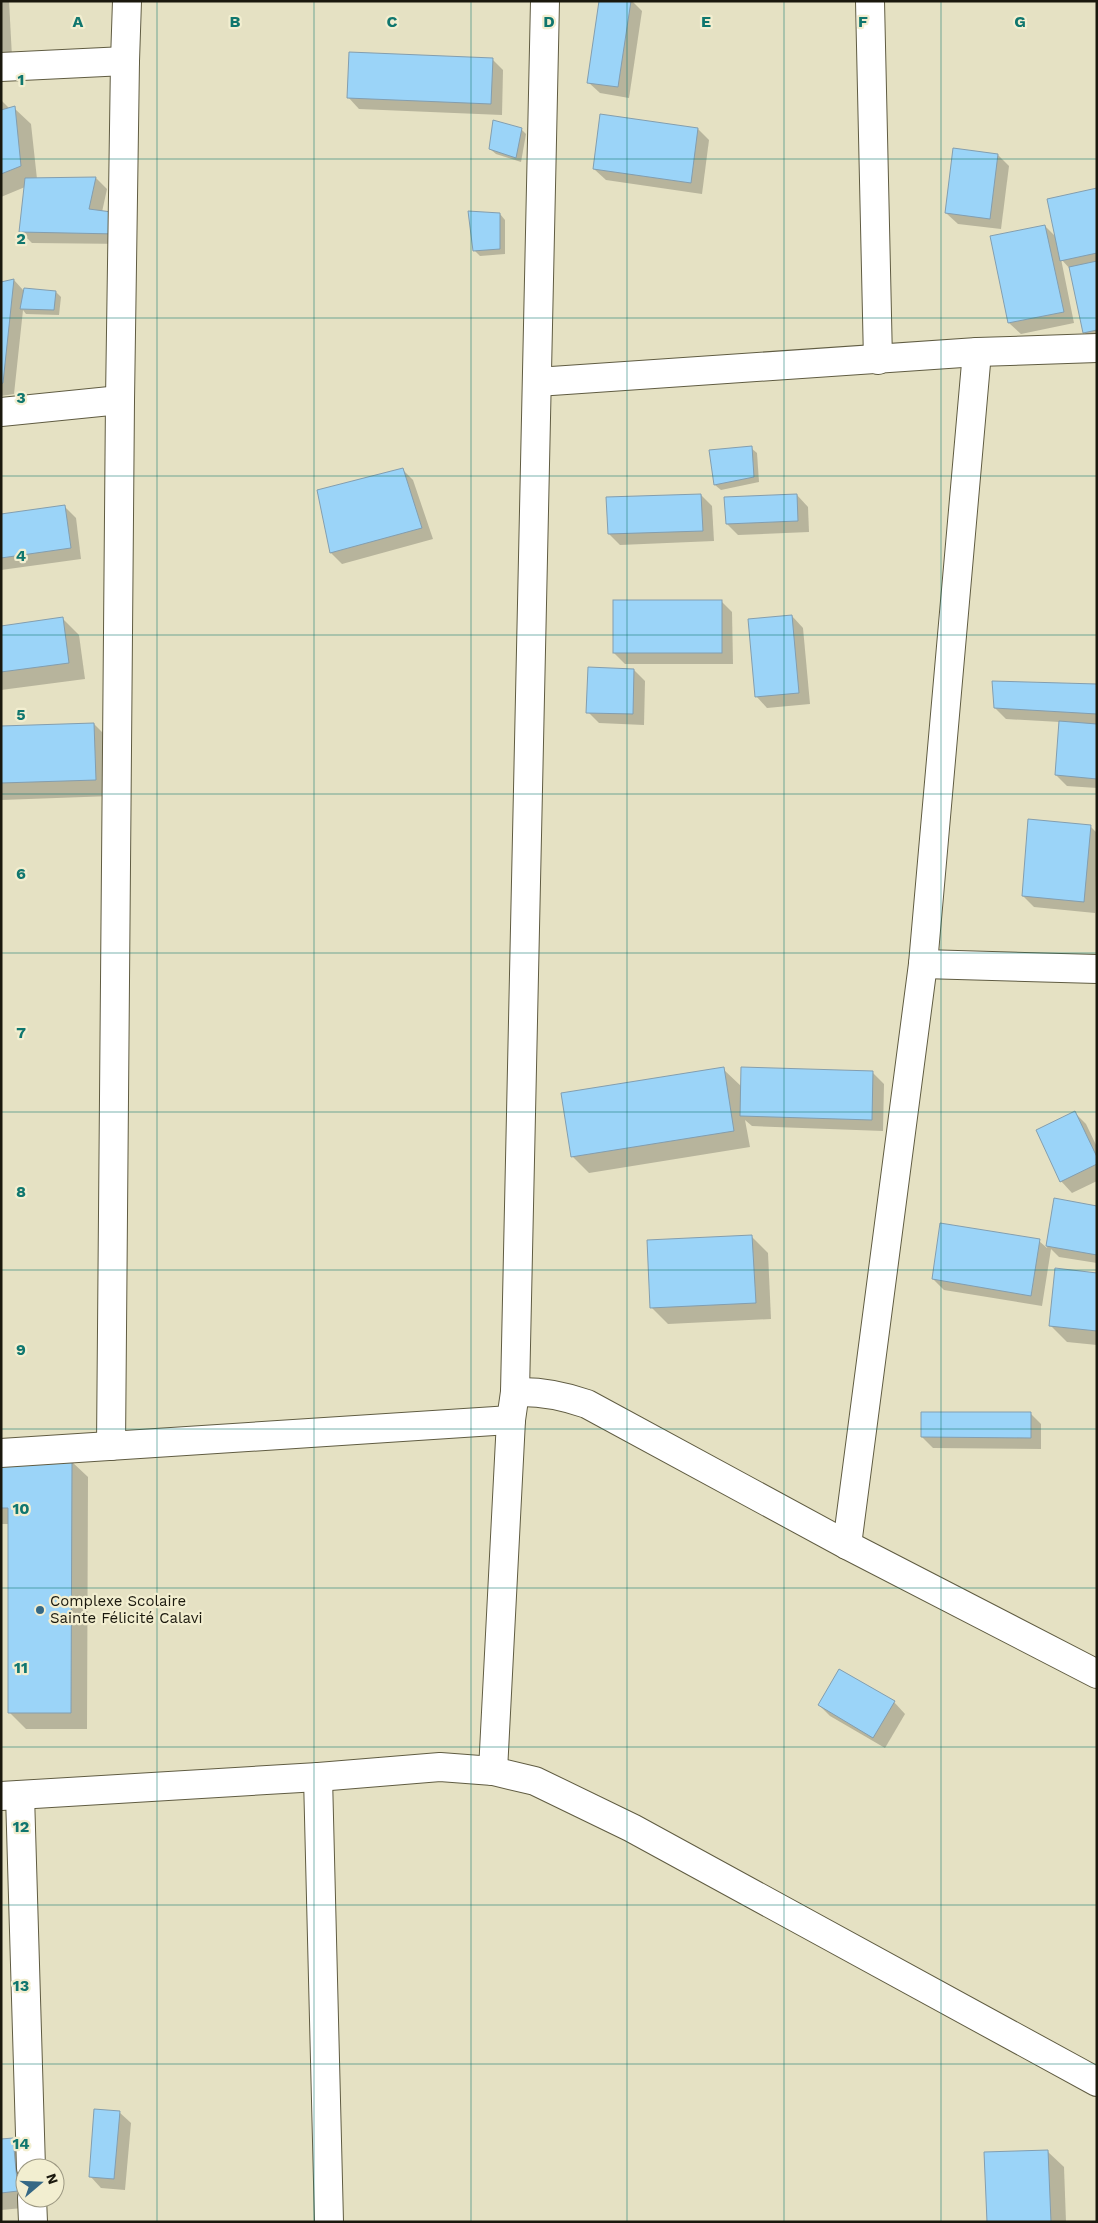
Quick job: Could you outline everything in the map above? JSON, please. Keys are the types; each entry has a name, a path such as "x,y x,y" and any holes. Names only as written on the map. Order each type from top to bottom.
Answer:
{"street":[{"path":"111,1446 120,400 127,1"},
{"path":"493,1771 511,1420 515,1392 545,1"},
{"path":"870,1 878,360"},
{"path":"1,67 125,60"},
{"path":"537,382 977,352 1097,348"},
{"path":"847,1545 924,964 977,352"},
{"path":"1,412 120,400"},
{"path":"924,964 1097,969"},
{"path":"515,1392 538,1391 562,1395 587,1404 847,1545 1097,1674"},
{"path":"1,1453 511,1420"},
{"path":"30,2158 11,1795 318,1777 440,1767 493,1771 535,1781 632,1828 1097,2082"},
{"path":"318,1777 329,2222"},
{"path":"32,2208 33,2222"}],"building":[{"path":"599,1 631,1 618,87 587,83"},
{"path":"349,52 493,58 491,104 347,98"},
{"path":"15,106 21,166 1,174 1,110"},
{"path":"600,114 698,128 691,183 593,169"},
{"path":"493,120 522,128 516,158 489,149"},
{"path":"953,148 998,154 990,219 945,213"},
{"path":"96,177 89,209 119,213 117,234 19,232 25,178"},
{"path":"1097,188 1097,253 1060,261 1047,199"},
{"path":"468,211 500,213 500,249 473,251"},
{"path":"1045,225 1064,312 1008,323 990,236"},
{"path":"1097,261 1097,330 1083,333 1069,267"},
{"path":"14,279 3,383 1,384 1,282"},
{"path":"24,288 56,291 54,310 20,309"},
{"path":"752,446 754,477 714,485 709,450"},
{"path":"403,468 422,528 330,553 317,490"},
{"path":"701,494 703,531 608,534 606,497"},
{"path":"797,494 798,521 726,524 724,497"},
{"path":"65,505 71,548 1,558 1,514"},
{"path":"613,600 722,600 722,653 613,653"},
{"path":"792,615 799,693 755,697 748,619"},
{"path":"63,617 69,663 1,672 1,626"},
{"path":"588,667 634,669 633,714 586,713"},
{"path":"992,681 1097,684 1097,714 994,708"},
{"path":"1059,721 1097,724 1097,779 1055,775"},
{"path":"94,723 96,780 1,783 1,726"},
{"path":"1028,819 1091,825 1084,902 1022,896"},
{"path":"724,1067 734,1131 571,1157 561,1093"},
{"path":"741,1067 873,1071 872,1120 740,1116"},
{"path":"1075,1111 1097,1157 1097,1164 1060,1182 1036,1130"},
{"path":"1054,1198 1097,1206 1097,1255 1046,1246"},
{"path":"940,1223 1040,1239 1031,1296 932,1279"},
{"path":"752,1235 756,1303 650,1308 647,1240"},
{"path":"1055,1268 1097,1273 1097,1331 1049,1326"},
{"path":"921,1412 1031,1412 1031,1438 921,1437"},
{"name":"Complexe Scolaire Sainte Félicité Calavi","path":"1,1459 72,1460 71,1713 8,1713 8,1508 1,1508"},
{"path":"839,1669 895,1701 873,1738 818,1705"},
{"path":"94,2109 120,2111 114,2179 89,2177"},
{"path":"13,2138 15,2191 1,2193 1,2139"},
{"path":"1048,2150 1051,2222 987,2222 984,2152"}],"place":[{"name":"Complexe Scolaire Sainte Félicité Calavi","path":"40,1610"}]}
